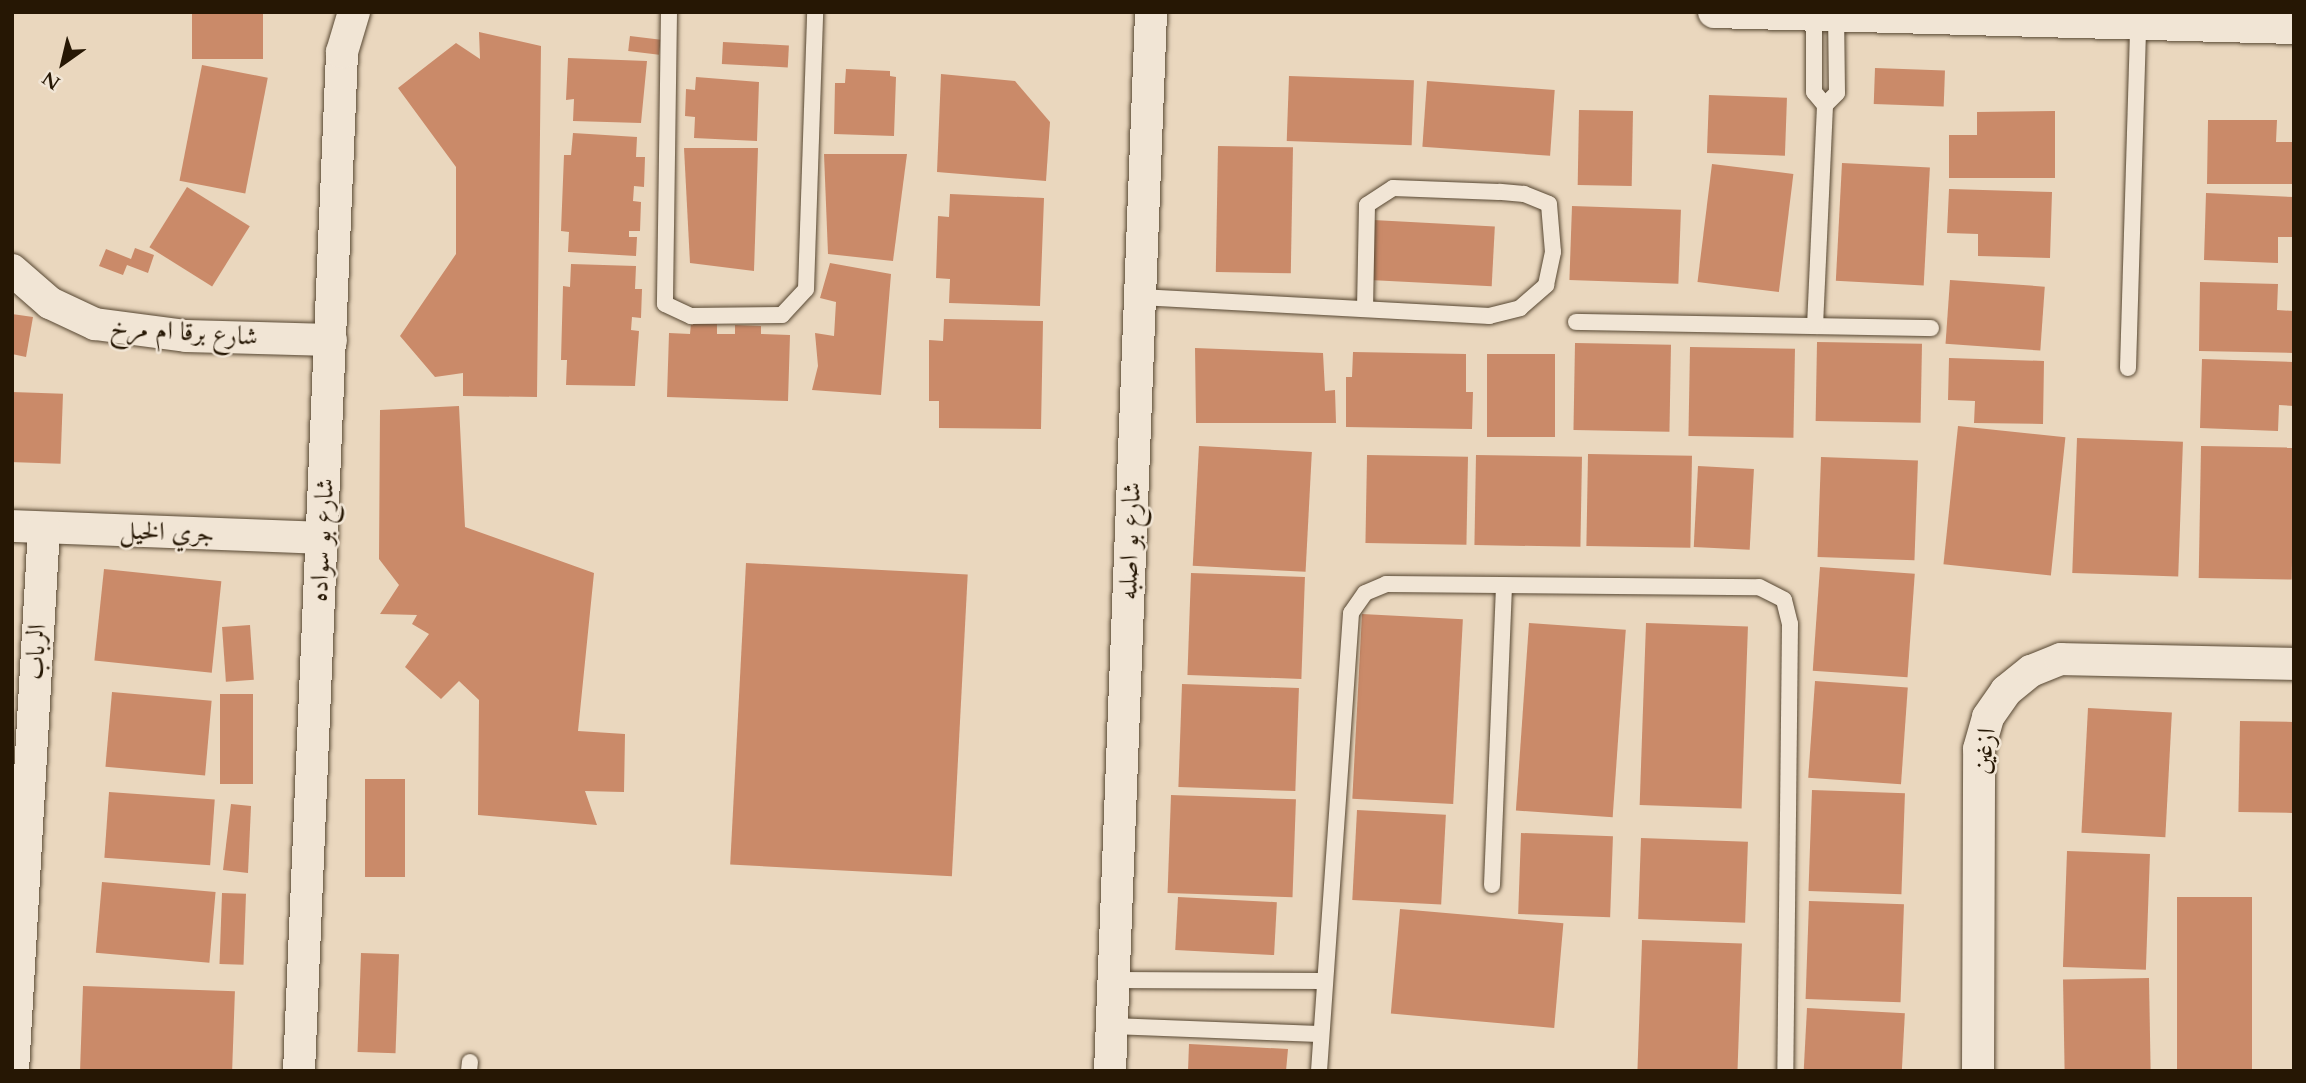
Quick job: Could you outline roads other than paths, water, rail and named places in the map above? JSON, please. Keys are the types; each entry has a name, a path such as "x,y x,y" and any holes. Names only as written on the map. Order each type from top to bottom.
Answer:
{"street":[{"name":"شارع بو سواده","path":"299,1071 342,52 355,12"},
{"name":"شارع بو اصلبه","path":"1110,1071 1111,980 1151,12"},
{"path":"1714,12 2294,28"},
{"name":"شارع برقا ام مرخ","path":"12,270 50,303 95,324 186,336 331,340"},
{"name":"جري الخيل","path":"12,526 322,538"},
{"name":"الرباب","path":"13,1071 22,747 44,528"},
{"name":"ازغين","path":"1978,1071 1979,748 1988,717 2006,691 2031,671 2061,659 2294,664"}],"lane":[{"path":"669,12 665,304 691,316 782,316 806,289 815,12"},
{"path":"1825,16 1814,92 1825,104"},
{"path":"1815,326 1825,104 1837,93 1825,16"},
{"path":"2129,368 2138,23"},
{"path":"1140,297 1365,307 1489,316 1520,308 1546,285 1553,252 1549,204 1524,194 1394,188 1367,205 1365,307"},
{"path":"1576,322 1931,328"},
{"path":"1319,1071 1322,981 1351,613 1365,593 1386,584 1759,587 1784,600 1790,624 1785,1071"},
{"path":"1492,885 1504,585"},
{"path":"1111,980 1322,981"},
{"path":"1112,1026 1319,1034"}]}
